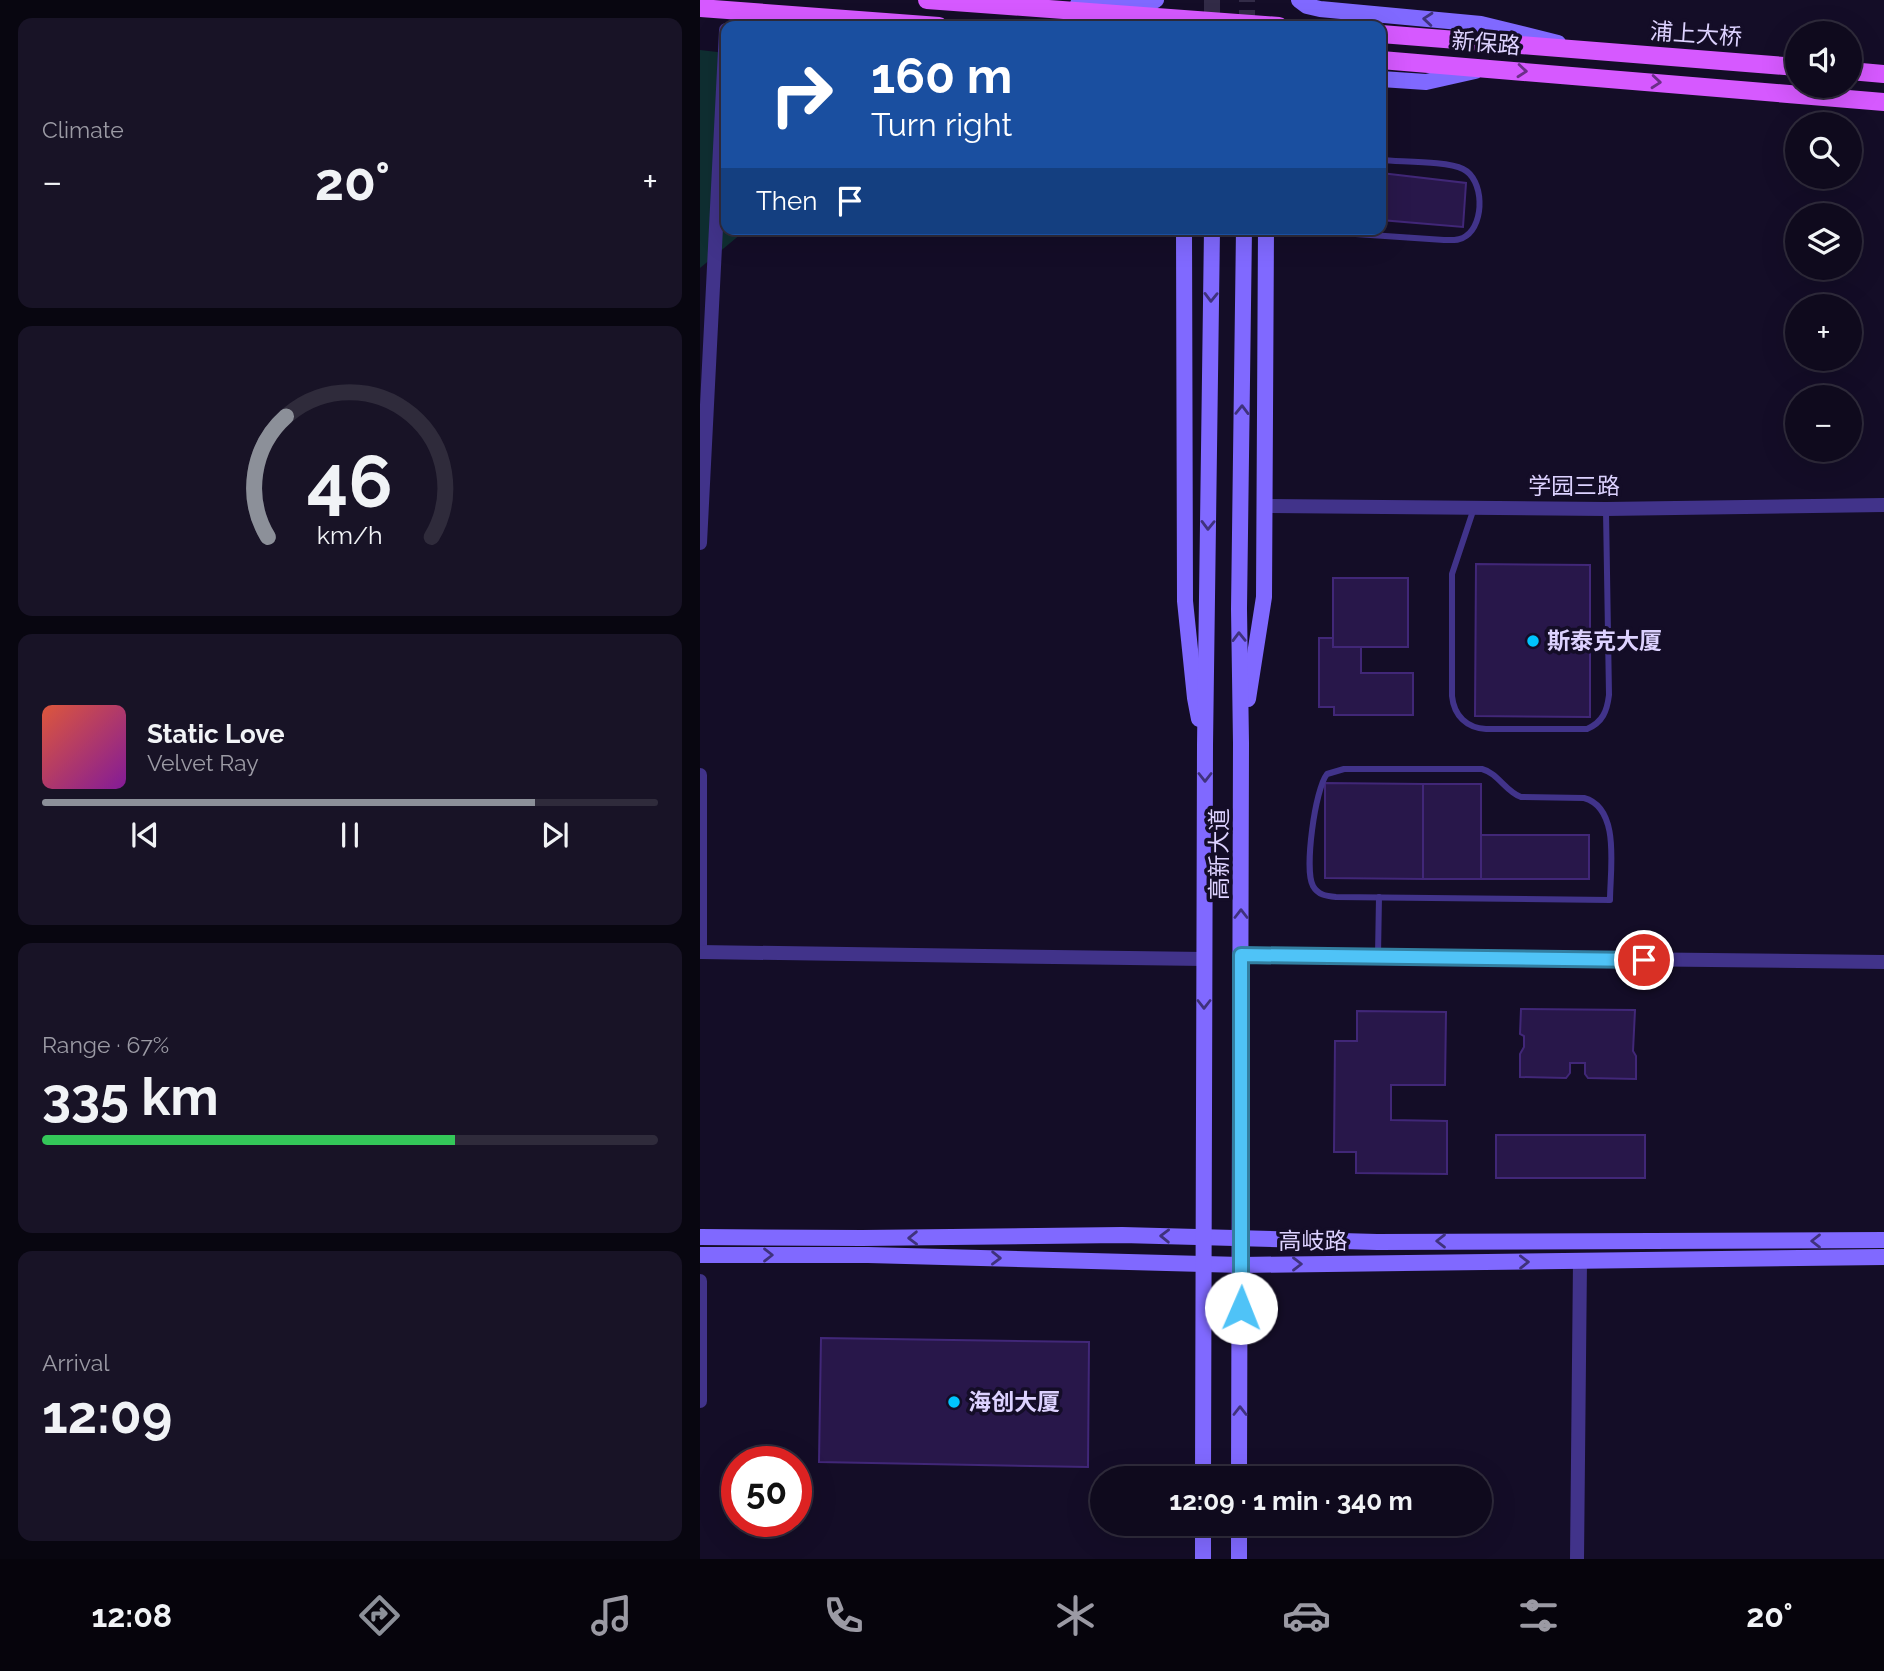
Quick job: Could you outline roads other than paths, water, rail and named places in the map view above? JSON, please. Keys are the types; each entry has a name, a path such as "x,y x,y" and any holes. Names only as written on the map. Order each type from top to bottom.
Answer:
{"main road":[{"path":"927,0 1209,21"},
{"path":"998,6 1147,4 1156,0"},
{"path":"1299,0 1307,6 1320,9 1481,24 1591,51"},
{"path":"700,8 725,21"},
{"name":"新保路","path":"1386,34 1591,51"},
{"name":"浦上大桥","path":"1591,51 1785,66"},
{"name":"新保路","path":"1386,60 1884,102"},
{"path":"1386,79 1426,82 1490,68"},
{"path":"1862,72 1884,74"},
{"path":"1184,235 1185,601 1195,698 1205,745"},
{"name":"高新大道","path":"1203,1466 1205,745 1212,235"},
{"name":"高新大道","path":"1239,1466 1239,609 1244,235"},
{"path":"1241,743 1264,597 1266,235"},
{"name":"高岐路","path":"700,1237 1122,1235 1377,1242 1884,1240"},
{"name":"高岐路","path":"700,1255 868,1255 1241,1265 1884,1257"},
{"path":"1203,1536 1203,1559"},
{"path":"1239,1536 1239,1559"}],"street":[{"path":"700,543 721,138"},
{"name":"学园三路","path":"1264,506 1606,509 1884,505"},
{"path":"700,775 700,952 1205,959"},
{"path":"1241,955 1884,962"},
{"path":"1577,1559 1580,1261"},
{"path":"700,1281 700,1401"}],"lane":[{"path":"1380,235 1462,239 1472,230 1478,209 1476,184 1468,172 1456,166 1386,160"},
{"path":"1474,508 1452,574 1452,696 1459,717 1471,726 1486,729 1587,729 1600,722 1604,715 1609,695 1606,509"},
{"path":"1482,769 1489,771 1513,794 1521,797 1593,801 1601,807 1608,823 1610,900 1379,897 1326,896 1315,890 1311,883 1309,866 1318,790 1326,774 1334,771 1482,769"},
{"path":"1378,957 1379,897"}],"tunnel":[{"path":"1212,0 1212,21"},
{"path":"1247,0 1247,21"}],"place":[{"name":"斯泰克大厦","path":"1533,641"},
{"name":"海创大厦","path":"954,1402"}]}
